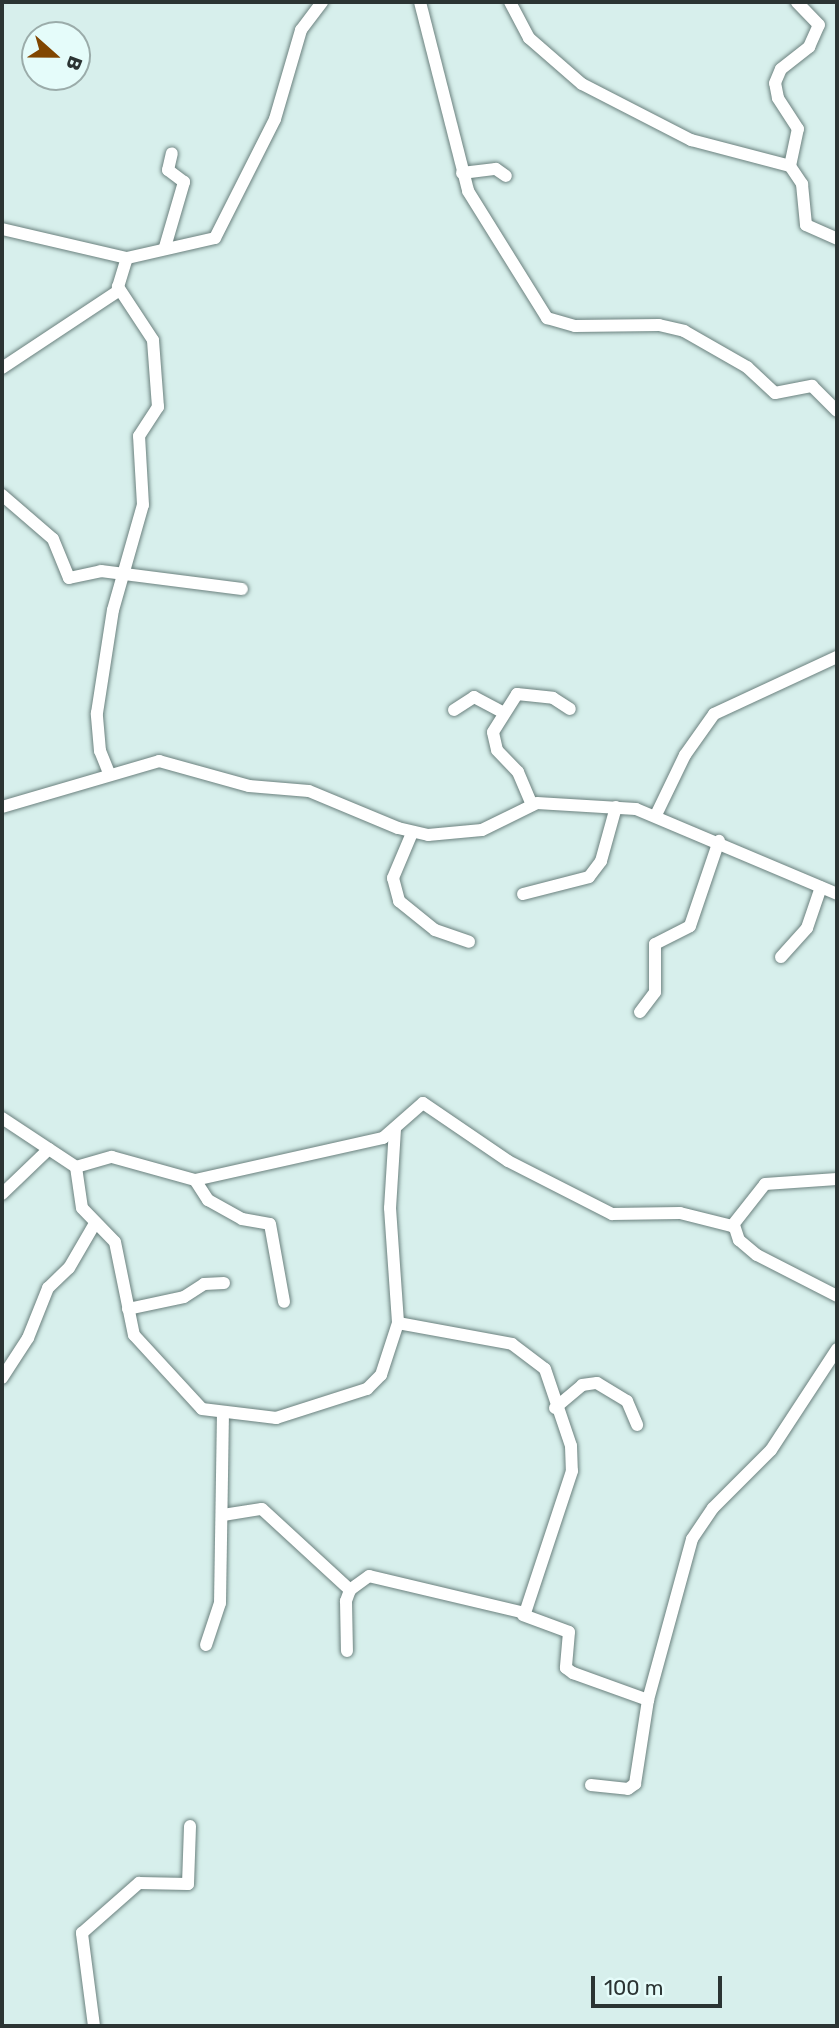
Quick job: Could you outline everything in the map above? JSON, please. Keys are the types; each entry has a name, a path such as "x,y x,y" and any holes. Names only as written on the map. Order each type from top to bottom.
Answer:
{"street":[{"path":"2,229 127,258 165,247 215,238 275,119 301,30 322,2"},
{"path":"420,2 462,173 547,318 575,327 671,327 747,368 775,393 812,386 837,411"},
{"path":"510,2 529,38 582,85 691,140 790,166 802,184 806,225 837,239"},
{"path":"790,166 798,129 778,98 775,83 780,69 809,47 819,25 797,2"},
{"path":"165,247 184,182 168,170 172,153"},
{"path":"462,173 488,168 506,176"},
{"path":"2,368 117,292 127,258"},
{"path":"109,773 96,726 110,626 144,505 139,436 158,407 153,340 117,292"},
{"path":"2,495 53,539 69,578 90,571 124,573 242,589"},
{"path":"656,815 685,754 714,715 837,657"},
{"path":"532,805 519,772 495,746 493,732 513,695 522,693 560,700 570,709"},
{"path":"454,710 474,697 502,712"},
{"path":"2,807 147,762 176,763 249,786 315,792 412,833 482,830 532,805 616,807 656,815 837,894"},
{"path":"523,894 589,877 601,861 616,807"},
{"path":"412,833 393,878 399,901 435,930 469,942"},
{"path":"640,1012 655,992 655,944 688,929 719,841"},
{"path":"781,957 807,928 821,887"},
{"path":"76,1167 112,1157 195,1180 364,1144 395,1129 410,1109 430,1105 508,1161 591,1208 612,1214 680,1213 734,1225"},
{"path":"2,1118 76,1167 82,1208 94,1225 115,1242 128,1309 138,1342 163,1371 202,1409 223,1415 276,1418 367,1389 381,1375 398,1323 390,1208 395,1129"},
{"path":"2,1194 49,1149"},
{"path":"734,1225 765,1184 837,1179"},
{"path":"195,1180 208,1200 242,1219 270,1224 284,1302"},
{"path":"2,1378 28,1338 48,1288 69,1268 94,1225"},
{"path":"734,1225 739,1240 757,1255 837,1296"},
{"path":"128,1309 184,1297 204,1283 224,1283"},
{"path":"398,1323 476,1333 524,1350 545,1369 555,1408 569,1439 572,1471 523,1615"},
{"path":"592,1785 628,1789 635,1784 648,1700 686,1555 700,1523 771,1450 837,1349"},
{"path":"555,1408 582,1385 597,1383 627,1401 637,1425"},
{"path":"206,1645 219,1616 223,1415"},
{"path":"223,1515 262,1509 350,1590"},
{"path":"347,1651 344,1615 350,1590 373,1576 523,1615 569,1632 566,1668 573,1673 648,1700"},
{"path":"94,2026 82,1933 139,1883 188,1884 190,1826"}]}
